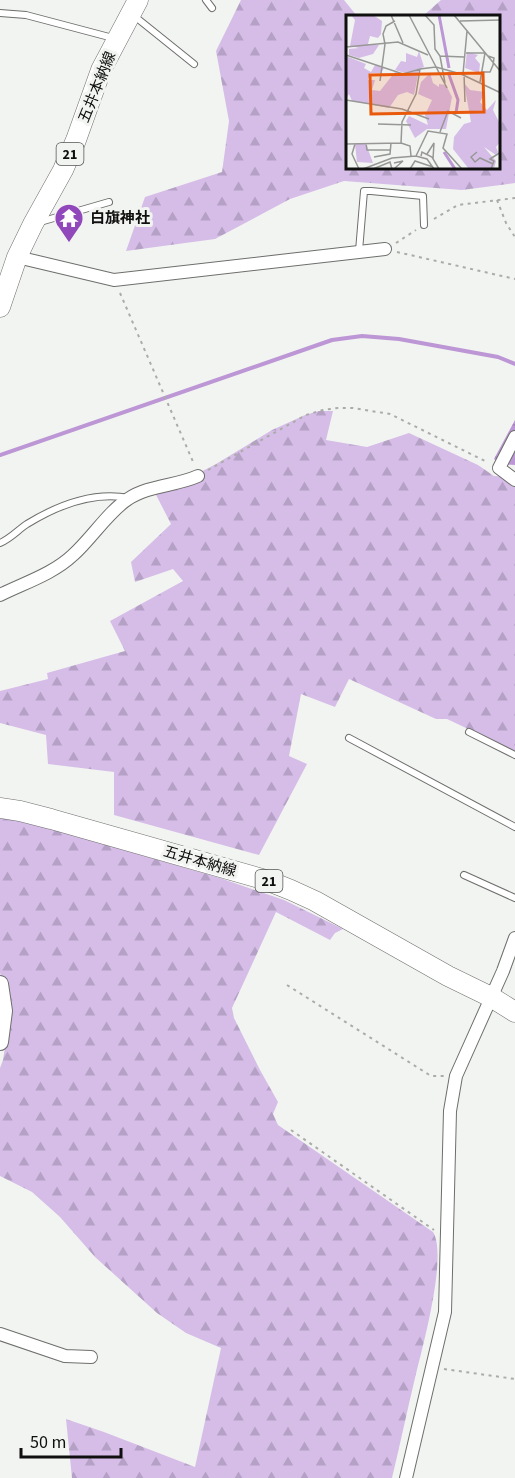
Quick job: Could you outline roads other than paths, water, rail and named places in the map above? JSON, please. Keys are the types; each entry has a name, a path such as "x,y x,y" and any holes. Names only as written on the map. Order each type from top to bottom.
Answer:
{"main road":[{"name":"五井本納線","path":"0,307 8,270 63,170 101,70 134,7"},
{"name":"五井本納線","path":"0,808 51,819 266,880 315,901 515,1012"}],"street":[{"path":"8,270 114,280 385,249"},
{"path":"515,437 499,468 515,480"},
{"path":"0,595 66,562 122,503 142,490 184,482 198,476"},
{"path":"406,1478 445,1312 450,1111 456,1076 515,938"},
{"path":"0,984 3,1011 0,1042"},
{"path":"0,1334 65,1356 91,1357"}],"lane":[{"path":"206,0 212,8"},
{"path":"134,7 194,64"},
{"path":"0,13 26,15 117,39"},
{"path":"359,252 364,191 423,196 424,225"},
{"path":"33,224 109,202"},
{"path":"0,543 52,510 81,499 114,495 130,498"},
{"path":"469,732 515,755"},
{"path":"349,738 515,827"},
{"path":"465,875 515,898"}],"water":[{"path":"515,420 515,465 500,464 494,459"}],"waterway":[{"path":"0,455 332,340 362,336 399,339 498,357 515,364"}],"place":[{"name":"白旗神社","path":"69,244"}]}
